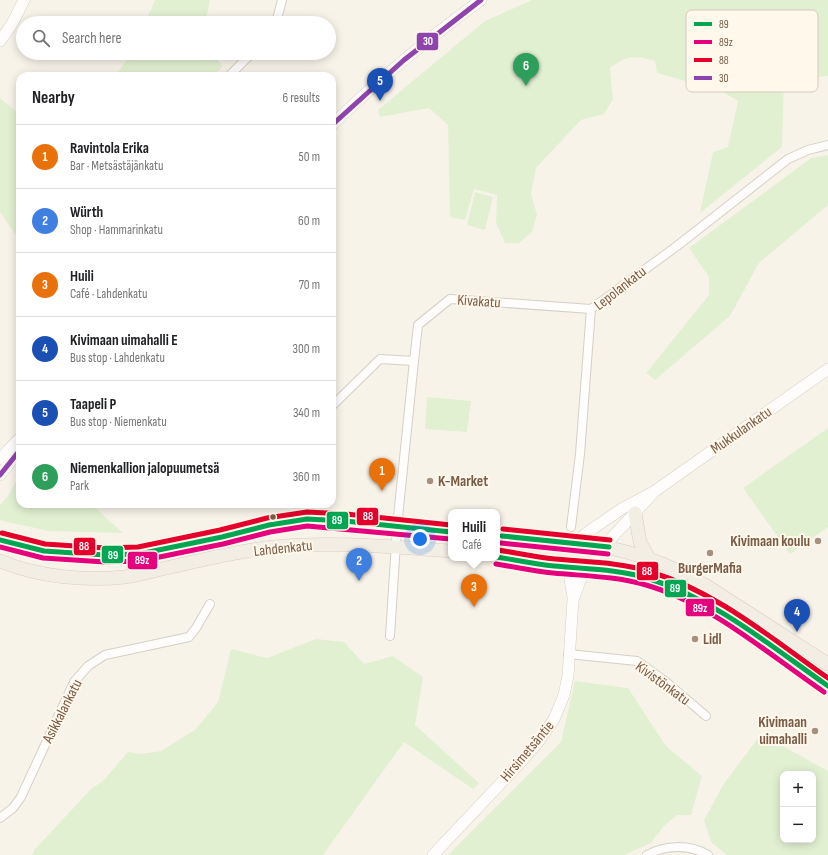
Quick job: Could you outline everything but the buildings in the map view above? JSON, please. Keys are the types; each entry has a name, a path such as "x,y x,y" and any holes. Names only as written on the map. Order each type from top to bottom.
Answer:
{"main road":[{"path":"635,513 640,542 648,557"},
{"name":"Lahdenkatu","path":"0,540 44,551 105,555 139,554 222,537 269,525 307,519 345,521 448,532"},
{"path":"500,536 621,572 648,578 692,596 828,686"},
{"name":"Lahdenkatu","path":"0,561 38,572 71,577 103,578 126,576 226,555 273,547 319,544 448,551"},
{"path":"500,557 578,558 605,546 648,557 687,574 828,664"},
{"path":"500,551 512,550 578,558"}],"street":[{"path":"0,41 12,24 24,0"},
{"path":"278,16 282,0"},
{"path":"336,121 420,48 481,0"},
{"path":"233,72 245,60"},
{"name":"Lepolankatu","path":"571,527 580,454 591,309 788,160 808,150 828,145"},
{"name":"Kivakatu","path":"390,636 397,527 418,325 450,299 591,309"},
{"path":"336,402 380,359 414,361"},
{"name":"Mukkulankatu","path":"578,558 585,534 623,508 655,490 828,369"},
{"path":"0,459 16,442"},
{"path":"0,475 16,455"},
{"name":"Mukkulankatu","path":"605,546 655,490"},
{"name":"Hirsimetsäntie","path":"433,855 520,763 539,741 554,719 564,695 568,676 568,654 573,600 576,589 578,558"},
{"name":"Asikkalankatu","path":"0,818 13,808 21,797 74,682 88,666 105,655 189,637 210,604"},
{"name":"Kivistönkatu","path":"568,654 637,662 665,681 706,716"},
{"path":"647,855 655,850 669,847 686,847 708,855"}],"green space":[{"path":"155,0 210,0 206,16 148,16"},
{"path":"532,0 828,0 828,76 818,77 818,10 686,10 686,81 657,73 655,61 642,58 626,58 610,68 613,99 604,114 581,120 536,168 531,194 537,215 532,232 519,243 505,243 496,223 497,195 474,189 465,220 450,217 448,125 429,108 380,117 378,110 485,21"},
{"path":"127,60 217,60 223,66 217,72 118,72"},
{"path":"723,92 784,92 782,147 700,213 713,152 728,147 738,101"},
{"path":"0,98 16,112 16,235 0,212"},
{"path":"828,155 828,205 759,263 730,316 655,380 646,373 709,295 709,277 689,248 811,158"},
{"path":"475,192 493,197 485,230 467,225"},
{"path":"427,397 471,401 467,432 425,429"},
{"path":"828,428 828,527 790,554 743,488"},
{"path":"16,481 16,508 95,508 123,533 49,531 3,521 0,519 0,505 8,496"},
{"path":"316,639 344,642 364,664 393,656 423,677 415,725 479,783 473,789 404,742 323,855 32,855 35,849 92,788 103,781 128,752 141,754 161,751 196,729 218,702 231,649 267,658"},
{"path":"575,681 628,688 666,746 702,776 691,815 677,815 664,826 651,843 624,855 448,855 561,742"},
{"path":"761,734 828,771 828,855 727,855 711,842 704,820 723,785"}],"transit line":[{"name":"30","path":"336,121 404,60 481,0"},
{"name":"30","path":"0,475 16,455"},
{"name":"88","path":"2,533 45,544 105,548 138,547 220,530 267,518 307,512 346,514 448,525"},
{"name":"89","path":"0,540 44,551 105,555 139,554 222,537 269,525 307,519 345,521 448,532"},
{"name":"89z","path":"0,547 43,558 105,562 140,561 223,544 270,532 307,526 448,539"},
{"name":"88","path":"503,529 610,540"},
{"name":"89","path":"502,536 609,547"},
{"name":"89z","path":"501,543 608,554"},
{"name":"88","path":"500,550 548,558 627,566 651,572 675,581 721,604 828,678"},
{"name":"89","path":"500,557 547,565 626,573 650,579 674,588 721,612 828,686"},
{"name":"89z","path":"496,564 546,572 623,580 646,585 670,593 694,604 739,631 824,692"}],"place":[{"name":"Niemenkallion jalopuumetsä","path":"526,86"},
{"name":"Taapeli P","path":"380,101"},
{"name":"K-Market","path":"430,481"},
{"name":"Ravintola Erika","path":"382,491"},
{"name":"Kivimaan koulu","path":"818,541"},
{"name":"BurgerMafia","path":"710,553"},
{"name":"Würth","path":"359,581"},
{"name":"Huili","path":"474,607"},
{"name":"Kivimaan uimahalli E","path":"797,632"},
{"name":"Lidl","path":"695,639"},
{"name":"Kivimaan uimahalli","path":"815,731"}]}
